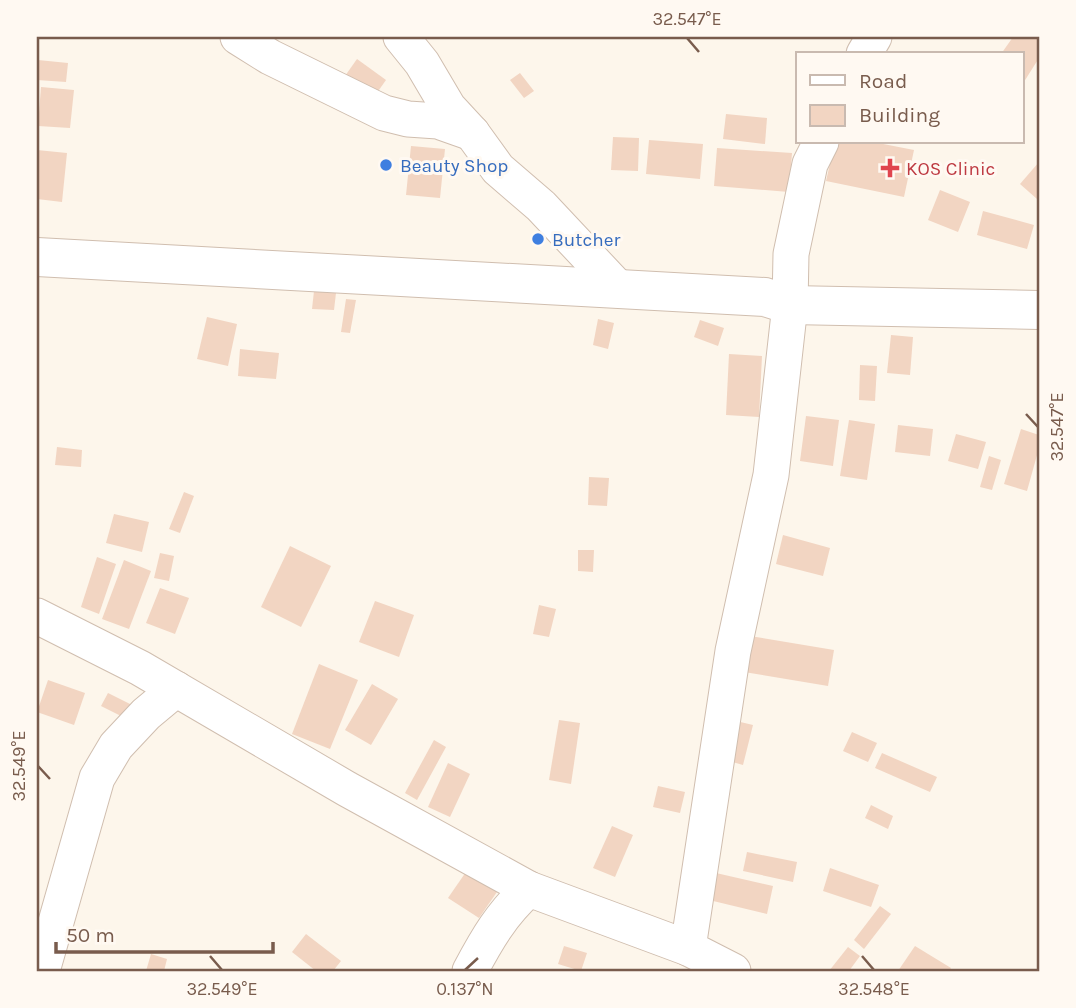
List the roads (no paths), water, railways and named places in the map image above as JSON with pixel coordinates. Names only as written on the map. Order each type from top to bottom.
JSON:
[{"type":"street","points":[[238,37],[270,57],[384,113],[408,119],[438,121],[472,133]]},
{"type":"street","points":[[401,37],[422,63],[447,107],[472,133],[498,169],[541,206],[619,289]]},
{"type":"street","points":[[688,948],[733,651],[771,475],[790,305],[791,254],[810,164],[820,144]]},
{"type":"street","points":[[37,257],[765,297],[790,305],[1039,310]]},
{"type":"street","points":[[37,616],[140,668],[347,789],[529,889],[688,948],[733,971]]},
{"type":"street","points":[[42,971],[97,778],[116,746],[146,714],[176,689]]},
{"type":"street","points":[[471,971],[484,943],[511,905],[529,889]]},
{"type":"place","name":"Beauty Shop","points":[[386,165]]},
{"type":"place","name":"KOS Clinic","points":[[890,168]]},
{"type":"place","name":"Butcher","points":[[538,239]]}]
